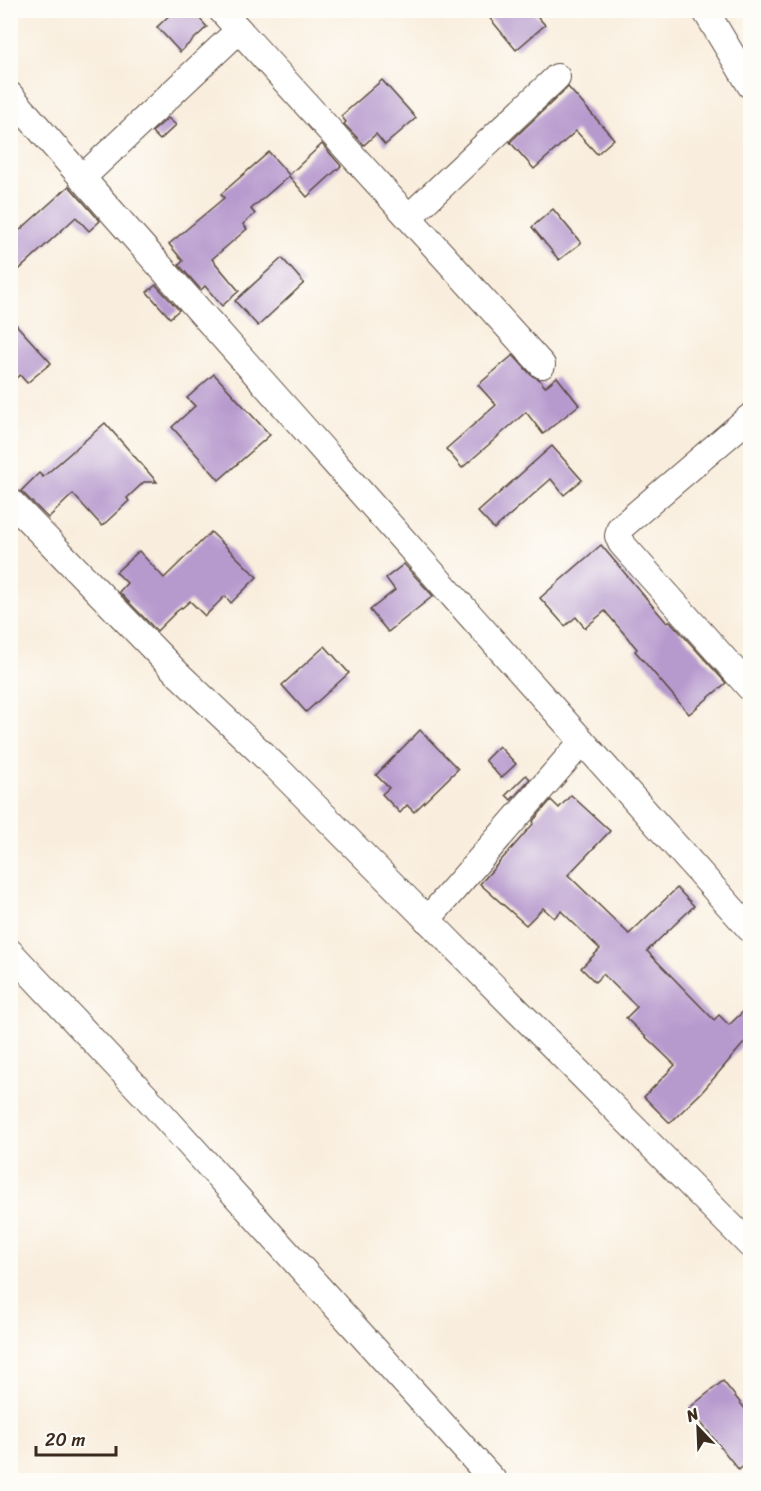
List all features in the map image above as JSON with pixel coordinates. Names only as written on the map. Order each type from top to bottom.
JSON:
[{"type":"street","points":[[221,10],[542,364]]},
{"type":"street","points":[[705,10],[750,85]]},
{"type":"street","points":[[82,178],[238,30]]},
{"type":"street","points":[[409,217],[557,77]]},
{"type":"street","points":[[10,95],[581,743],[750,929]]},
{"type":"street","points":[[750,417],[620,528],[618,536],[621,543],[750,688]]},
{"type":"street","points":[[10,501],[176,672],[277,768],[750,1245]]},
{"type":"street","points":[[428,920],[581,743]]},
{"type":"street","points":[[10,952],[158,1110],[493,1480]]},
{"type":"building","points":[[175,10],[192,10],[207,27],[180,52],[157,27]]},
{"type":"building","points":[[483,10],[532,10],[545,25],[516,50]]},
{"type":"building","points":[[382,80],[416,118],[385,145],[376,134],[364,145],[344,124],[346,122],[341,116]]},
{"type":"building","points":[[568,87],[614,139],[597,154],[576,131],[534,169],[510,142]]},
{"type":"building","points":[[168,118],[176,125],[160,140],[152,132]]},
{"type":"building","points":[[322,144],[341,166],[307,197],[289,176],[251,209],[255,214],[243,224],[247,229],[212,259],[239,291],[222,306],[205,286],[201,290],[179,265],[183,261],[169,244],[224,198],[221,194],[269,152],[289,175]]},
{"type":"building","points":[[69,186],[100,221],[89,231],[76,217],[10,278],[10,239]]},
{"type":"building","points":[[553,209],[581,243],[559,260],[532,227]]},
{"type":"building","points":[[282,258],[304,283],[258,326],[235,301]]},
{"type":"building","points":[[156,285],[179,310],[170,318],[147,292]]},
{"type":"building","points":[[10,318],[51,363],[27,383],[20,375],[10,383]]},
{"type":"building","points":[[513,355],[545,387],[557,377],[579,405],[543,434],[526,412],[462,468],[446,449],[496,405],[478,385]]},
{"type":"building","points":[[214,374],[270,435],[219,480],[172,427],[195,406],[187,398]]},
{"type":"building","points":[[105,423],[157,482],[144,482],[127,498],[129,501],[102,526],[73,494],[48,518],[21,491],[39,473],[43,477]]},
{"type":"building","points":[[552,446],[582,480],[564,495],[551,479],[494,529],[478,512]]},
{"type":"building","points":[[211,532],[257,577],[231,603],[225,596],[205,616],[190,601],[157,631],[119,592],[127,583],[116,572],[139,551],[164,578]]},
{"type":"building","points":[[601,545],[667,623],[670,621],[726,683],[689,714],[635,651],[637,649],[605,611],[585,628],[576,617],[565,626],[540,598]]},
{"type":"building","points":[[404,564],[433,596],[388,632],[370,610],[395,590],[386,578]]},
{"type":"building","points":[[325,646],[349,673],[306,712],[282,685]]},
{"type":"building","points":[[420,730],[458,769],[414,812],[407,805],[400,813],[382,794],[389,788],[376,775]]},
{"type":"building","points":[[499,746],[516,764],[501,778],[485,760]]},
{"type":"building","points":[[526,775],[530,779],[511,800],[506,795]]},
{"type":"building","points":[[571,795],[610,831],[568,875],[629,934],[677,888],[694,906],[647,951],[714,1020],[719,1015],[729,1025],[750,1005],[750,1036],[702,1092],[670,1123],[644,1097],[675,1065],[626,1018],[637,1007],[603,974],[595,982],[581,968],[600,949],[561,911],[554,918],[543,908],[526,925],[480,884],[534,823],[533,821],[551,800],[559,808]]},
{"type":"building","points":[[723,1381],[750,1415],[750,1460],[739,1470],[689,1408]]}]
